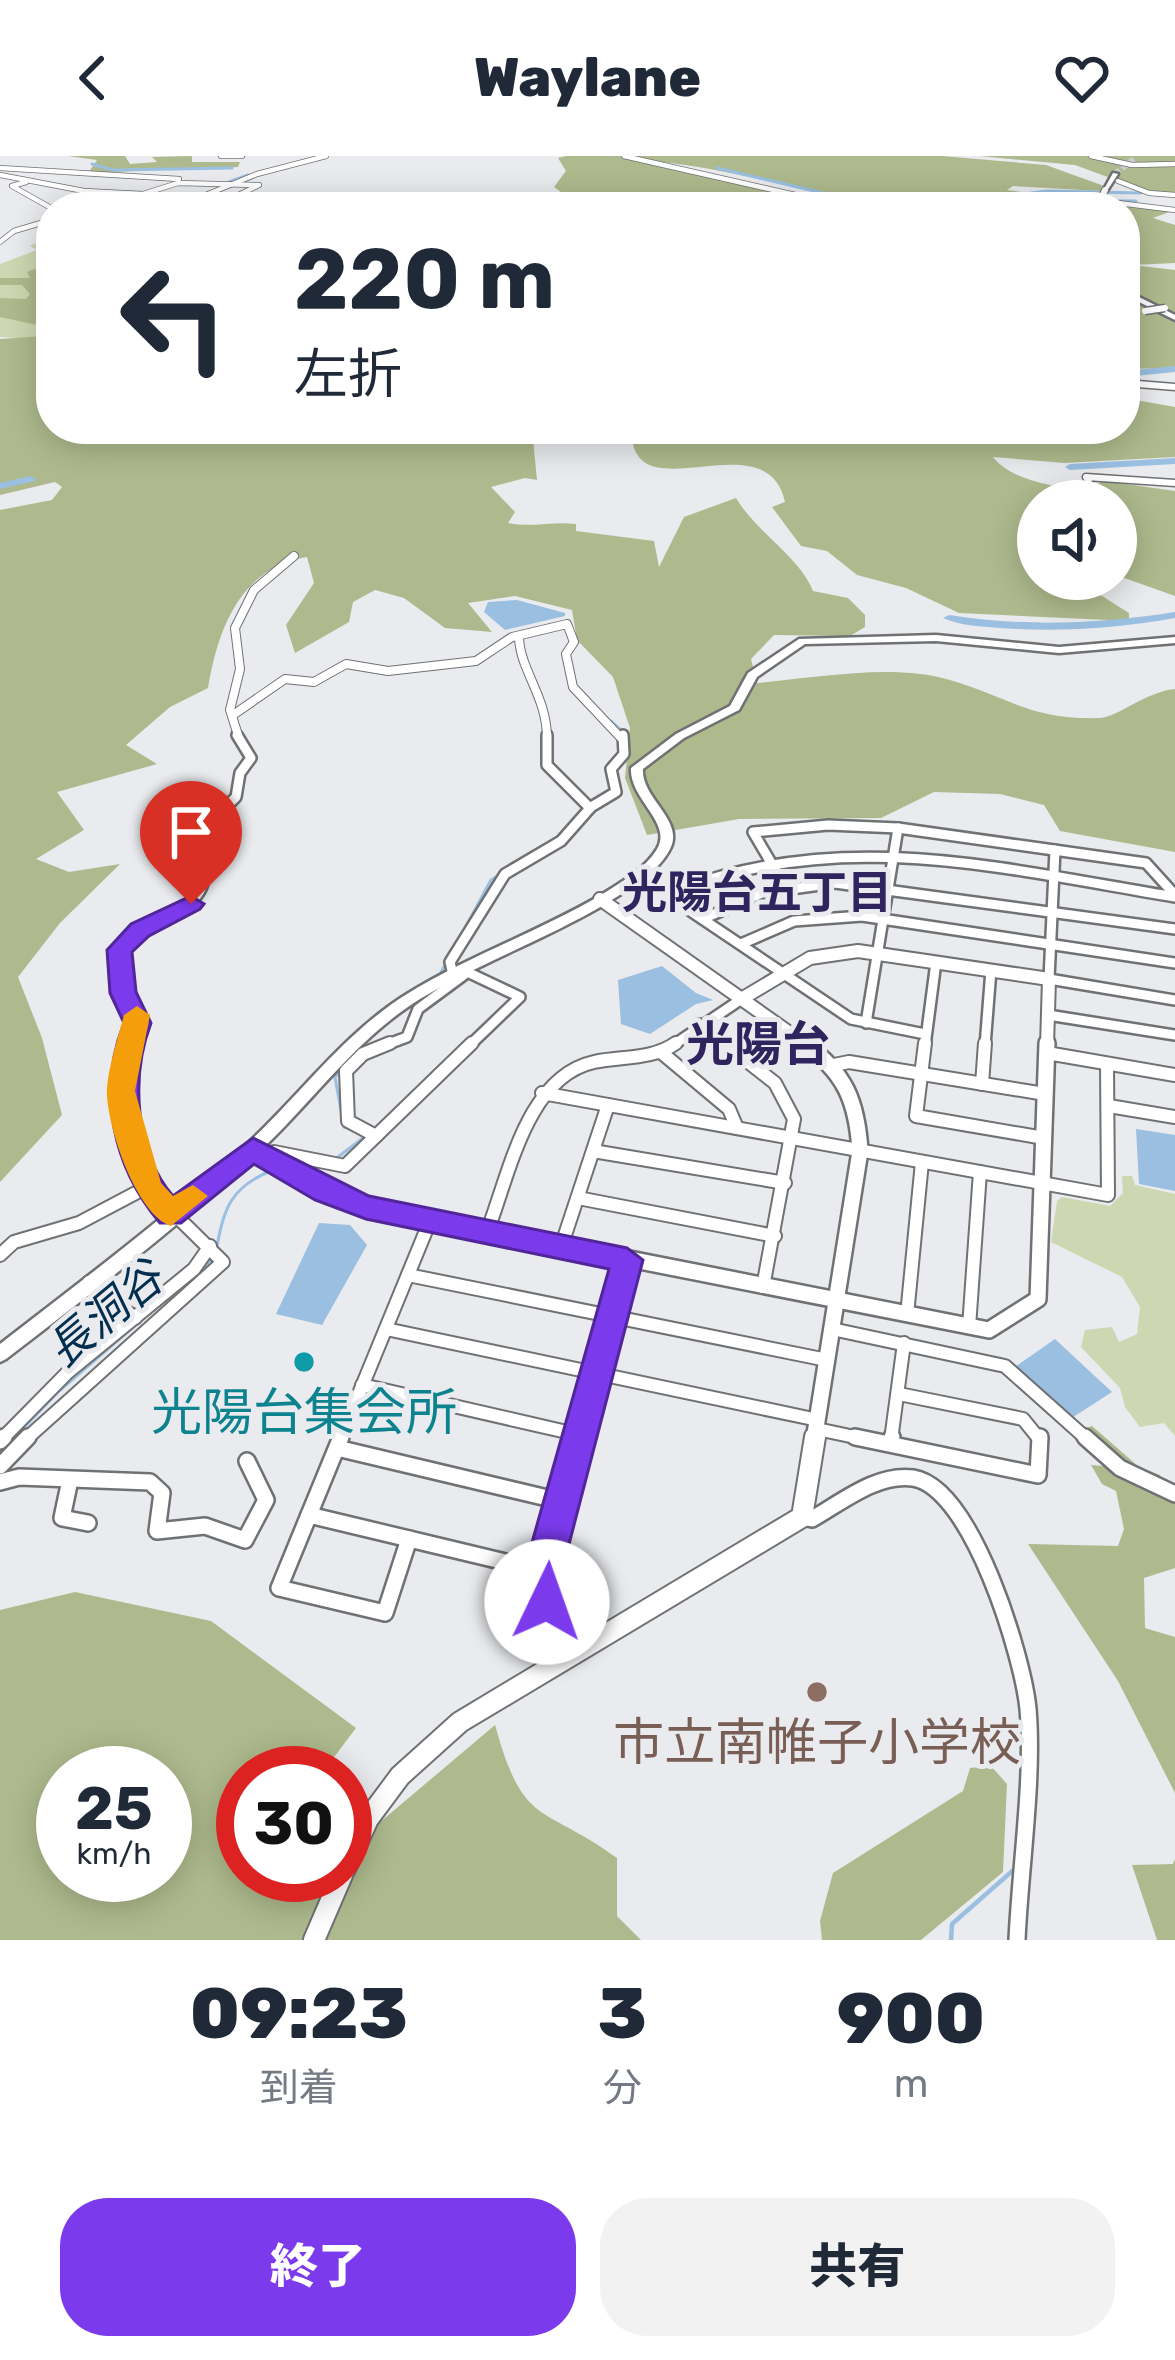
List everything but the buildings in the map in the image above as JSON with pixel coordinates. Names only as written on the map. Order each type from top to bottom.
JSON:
[{"type":"main road","points":[[1105,192],[1116,177]]},
{"type":"main road","points":[[1140,300],[1175,318]]},
{"type":"main road","points":[[0,1354],[171,1214],[266,1157],[367,1030],[452,976],[600,899],[655,862],[667,846],[659,816],[635,783],[637,768],[680,736],[737,706],[752,675],[806,640],[936,638],[1059,650],[1175,640]]},
{"type":"street","points":[[221,156],[242,156]]},
{"type":"street","points":[[212,192],[326,156]]},
{"type":"street","points":[[624,156],[782,192]]},
{"type":"street","points":[[1091,156],[1128,165],[1175,164]]},
{"type":"street","points":[[245,192],[296,162]]},
{"type":"street","points":[[0,172],[39,167],[105,178],[228,184]]},
{"type":"street","points":[[0,172],[30,181],[126,192]]},
{"type":"street","points":[[1116,177],[1146,193],[1175,195]]},
{"type":"street","points":[[30,181],[12,186],[36,200]]},
{"type":"street","points":[[149,192],[178,183],[259,185]]},
{"type":"street","points":[[1140,205],[1175,210]]},
{"type":"street","points":[[0,242],[14,231],[36,224]]},
{"type":"street","points":[[1141,312],[1165,308]]},
{"type":"street","points":[[1140,384],[1175,387]]},
{"type":"street","points":[[1088,480],[1130,480]]},
{"type":"street","points":[[1137,480],[1175,483]]},
{"type":"street","points":[[0,1466],[63,1401],[224,1262],[147,1187],[121,1091],[124,1058],[138,1023],[123,993],[119,950],[140,930],[181,912],[207,887],[212,868],[199,834],[236,797],[240,773],[251,758],[232,726],[232,689],[240,669],[235,628],[252,593],[294,556]]},
{"type":"street","points":[[233,716],[285,679],[314,682],[346,664],[388,671],[476,661],[519,636],[567,624],[574,642],[566,654],[573,687],[623,734],[624,756],[610,773],[616,792],[587,806],[567,836],[505,874],[450,962],[452,976]]},
{"type":"street","points":[[519,636],[519,655],[534,674],[548,723],[547,765],[587,806]]},
{"type":"street","points":[[786,888],[753,832],[828,825],[898,828],[1146,863],[1175,896]]},
{"type":"street","points":[[866,1023],[898,828]]},
{"type":"street","points":[[452,976],[520,997],[345,1166],[274,1152],[266,1157],[366,1207],[989,1330],[1038,1299],[1055,850]]},
{"type":"street","points":[[926,1034],[866,1023],[677,902],[678,890],[769,857],[831,852],[1175,896]]},
{"type":"street","points":[[703,919],[786,888],[835,883],[1175,929]]},
{"type":"street","points":[[600,899],[834,1065],[856,1105],[860,1150],[802,1517]]},
{"type":"street","points":[[741,944],[815,917],[884,918],[1175,963]]},
{"type":"street","points":[[488,1232],[542,1093],[588,1063],[662,1053],[699,1024],[782,973],[830,953],[878,952],[1175,1000]]},
{"type":"street","points":[[936,962],[916,1116],[1044,1138]]},
{"type":"street","points":[[982,1084],[991,970]]},
{"type":"street","points":[[376,1136],[348,1121],[346,1071],[363,1054],[407,1037],[418,1009],[452,976]]},
{"type":"street","points":[[1048,1015],[1175,1035]]},
{"type":"street","points":[[699,1024],[775,1083],[794,1119],[763,1287]]},
{"type":"street","points":[[662,1053],[729,1109],[737,1128]]},
{"type":"street","points":[[1047,1053],[1175,1075]]},
{"type":"street","points":[[834,1065],[849,1062],[1045,1094]]},
{"type":"street","points":[[542,1093],[1108,1195],[1107,1064]]},
{"type":"street","points":[[561,1246],[608,1105]]},
{"type":"street","points":[[1109,1106],[1175,1117]]},
{"type":"street","points":[[593,1151],[785,1183]]},
{"type":"street","points":[[907,1315],[922,1162]]},
{"type":"street","points":[[969,1327],[980,1172]]},
{"type":"street","points":[[0,1255],[14,1242],[79,1223],[147,1187]]},
{"type":"street","points":[[578,1198],[775,1236]]},
{"type":"street","points":[[409,1539],[385,1613],[279,1588],[430,1221]]},
{"type":"street","points":[[0,1441],[68,1372],[214,1249]]},
{"type":"street","points":[[574,1655],[547,1602],[543,1571],[627,1260]]},
{"type":"street","points":[[408,1275],[827,1360]]},
{"type":"street","points":[[88,1282],[135,1318]]},
{"type":"street","points":[[386,1328],[1038,1475],[1040,1436],[1024,1419],[898,1394]]},
{"type":"street","points":[[832,1329],[1005,1366],[1120,1468],[1175,1495]]},
{"type":"street","points":[[891,1443],[904,1343]]},
{"type":"street","points":[[362,1385],[580,1435]]},
{"type":"street","points":[[337,1448],[560,1501]]},
{"type":"street","points":[[0,1482],[19,1477],[157,1484],[162,1493],[154,1526],[158,1531],[205,1526],[244,1540],[266,1500],[247,1461]]},
{"type":"street","points":[[372,1814],[400,1776],[436,1741],[484,1706],[802,1517],[812,1519],[897,1477],[916,1478],[956,1504],[992,1572],[1028,1707],[1017,1940]]},
{"type":"street","points":[[70,1480],[62,1518],[82,1517],[88,1523]]},
{"type":"street","points":[[309,1515],[543,1571]]},
{"type":"street","points":[[314,1940],[331,1902]]},
{"type":"green space","points":[[68,156],[125,156],[130,164],[157,162],[152,157],[192,156],[192,162],[240,162],[238,167],[88,173],[97,160]]},
{"type":"green space","points":[[942,156],[1046,165],[1104,186],[1101,191],[1013,186],[1007,190],[1022,192],[823,192],[663,162],[653,164],[779,192],[561,192],[554,187],[566,171],[558,158]]},
{"type":"green space","points":[[979,156],[1175,156],[1175,194],[1148,192],[1075,165]]},
{"type":"green space","points":[[1140,207],[1175,210],[1153,218],[1175,225],[1175,263],[1140,265]]},
{"type":"green space","points":[[36,250],[36,339],[0,337],[0,264]]},
{"type":"green space","points":[[1140,266],[1175,270],[1175,368],[1140,369]]},
{"type":"green space","points":[[36,269],[36,325],[0,317],[0,298],[26,299],[30,294],[22,285],[0,285],[0,278],[30,278],[27,272]]},
{"type":"green space","points":[[36,337],[36,444],[533,444],[537,480],[525,478],[491,487],[515,512],[508,523],[576,524],[576,531],[654,541],[659,567],[684,517],[736,498],[798,567],[813,591],[848,598],[865,615],[865,627],[850,636],[774,635],[751,659],[757,683],[854,673],[928,675],[1038,712],[1076,718],[1107,717],[1175,689],[1175,852],[1060,831],[1044,805],[1000,794],[934,792],[881,818],[739,819],[647,835],[625,778],[630,728],[613,677],[577,640],[572,610],[515,596],[468,603],[492,632],[445,628],[404,598],[375,590],[353,602],[349,622],[295,653],[286,625],[314,583],[307,557],[284,563],[265,573],[236,604],[218,644],[208,688],[170,707],[126,745],[157,764],[57,792],[84,830],[36,859],[69,872],[120,864],[60,923],[18,977],[42,1038],[62,1115],[0,1182],[0,510],[52,500],[62,487],[55,482],[0,495],[0,339]]},
{"type":"green space","points":[[1140,401],[1175,407],[1175,457],[1065,463],[993,457],[1031,480],[1017,480],[1017,600],[1108,600],[1129,613],[1129,621],[959,613],[906,588],[857,575],[827,551],[801,546],[772,507],[785,502],[774,479],[755,468],[657,467],[640,459],[634,444],[1140,444]]},
{"type":"green space","points":[[1137,486],[1175,491],[1175,596],[1137,582]]},
{"type":"green space","points":[[1122,1176],[1132,1176],[1135,1185],[1175,1194],[1175,1436],[1164,1423],[1140,1427],[1125,1407],[1120,1388],[1081,1347],[1085,1330],[1112,1327],[1119,1342],[1137,1334],[1140,1307],[1122,1277],[1051,1242],[1057,1201],[1062,1197],[1110,1206],[1123,1193]]},
{"type":"green space","points":[[1092,1426],[1139,1467],[1160,1475],[1156,1484],[1128,1471],[1122,1478],[1175,1503],[1175,1568],[1144,1578],[1145,1628],[1175,1637],[1175,1793],[1118,1681],[1028,1544],[1118,1546],[1124,1529],[1116,1491],[1102,1484],[1091,1465],[1104,1466],[1113,1459],[1084,1429]]},
{"type":"green space","points":[[75,1592],[211,1621],[356,1728],[342,1746],[216,1746],[216,1902],[372,1902],[372,1829],[495,1725],[505,1758],[526,1798],[617,1858],[617,1916],[641,1940],[0,1940],[0,1610]]},
{"type":"green space","points":[[991,1766],[1007,1784],[1003,1872],[921,1940],[822,1940],[820,1921],[833,1873],[963,1791],[970,1768]]},
{"type":"green space","points":[[1175,1859],[1175,1940],[1157,1940],[1132,1865],[1173,1864]]},
{"type":"water","points":[[517,600],[565,616],[505,630],[484,612],[488,602]]},
{"type":"water","points":[[662,966],[696,993],[713,1000],[696,1004],[650,1034],[621,1024],[618,980]]},
{"type":"water","points":[[1136,1129],[1175,1135],[1175,1191],[1139,1184]]},
{"type":"water","points":[[319,1223],[350,1225],[367,1245],[322,1325],[276,1314]]},
{"type":"water","points":[[1055,1339],[1112,1392],[1067,1421],[1015,1367]]},
{"type":"waterway","points":[[92,164],[113,170],[232,168]]},
{"type":"waterway","points":[[717,168],[819,192]]},
{"type":"waterway","points":[[229,182],[248,175]]},
{"type":"waterway","points":[[1039,192],[1094,192]]},
{"type":"waterway","points":[[1140,372],[1175,369]]},
{"type":"waterway","points":[[1070,467],[1175,461]]},
{"type":"waterway","points":[[0,486],[31,479]]},
{"type":"waterway","points":[[949,618],[1062,627],[1175,615]]},
{"type":"waterway","name":"長洞谷","points":[[578,688],[603,715]]},
{"type":"waterway","name":"長洞谷","points":[[611,721],[621,730]]},
{"type":"waterway","name":"長洞谷","points":[[609,765],[611,790]]},
{"type":"waterway","name":"長洞谷","points":[[439,976],[491,880],[546,845]]},
{"type":"waterway","name":"長洞谷","points":[[340,1071],[335,1077],[344,1127],[353,1130]]},
{"type":"waterway","name":"長洞谷","points":[[338,1157],[363,1138]]},
{"type":"waterway","name":"長洞谷","points":[[300,1168],[326,1167]]},
{"type":"waterway","name":"長洞谷","points":[[216,1251],[231,1201],[247,1184],[273,1170]]},
{"type":"waterway","name":"長洞谷","points":[[12,1440],[59,1391],[211,1260]]},
{"type":"waterway","name":"長洞谷","points":[[12,1440],[15,1437]]},
{"type":"waterway","name":"長洞谷","points":[[0,1452],[12,1440]]},
{"type":"waterway","points":[[951,1940],[952,1924],[1017,1867]]},
{"type":"tunnel","points":[[1115,174],[1135,158]]},
{"type":"slow traffic","points":[[137,1015],[136,1032],[124,1058],[121,1091],[147,1187],[171,1214],[193,1196]]},
{"type":"place","name":"光陽台集会所","points":[[304,1362]]},
{"type":"place","name":"市立南帷子小学校","points":[[817,1692]]},
{"type":"district","name":"光陽台五丁目","points":[[757,892]]},
{"type":"district","name":"光陽台","points":[[758,1044]]},
{"type":"route","points":[[191,904],[140,930],[119,950],[123,993],[138,1023],[124,1058],[121,1091],[147,1187],[171,1214],[253,1149],[326,1192],[366,1207],[627,1260],[543,1571],[547,1602]]}]
